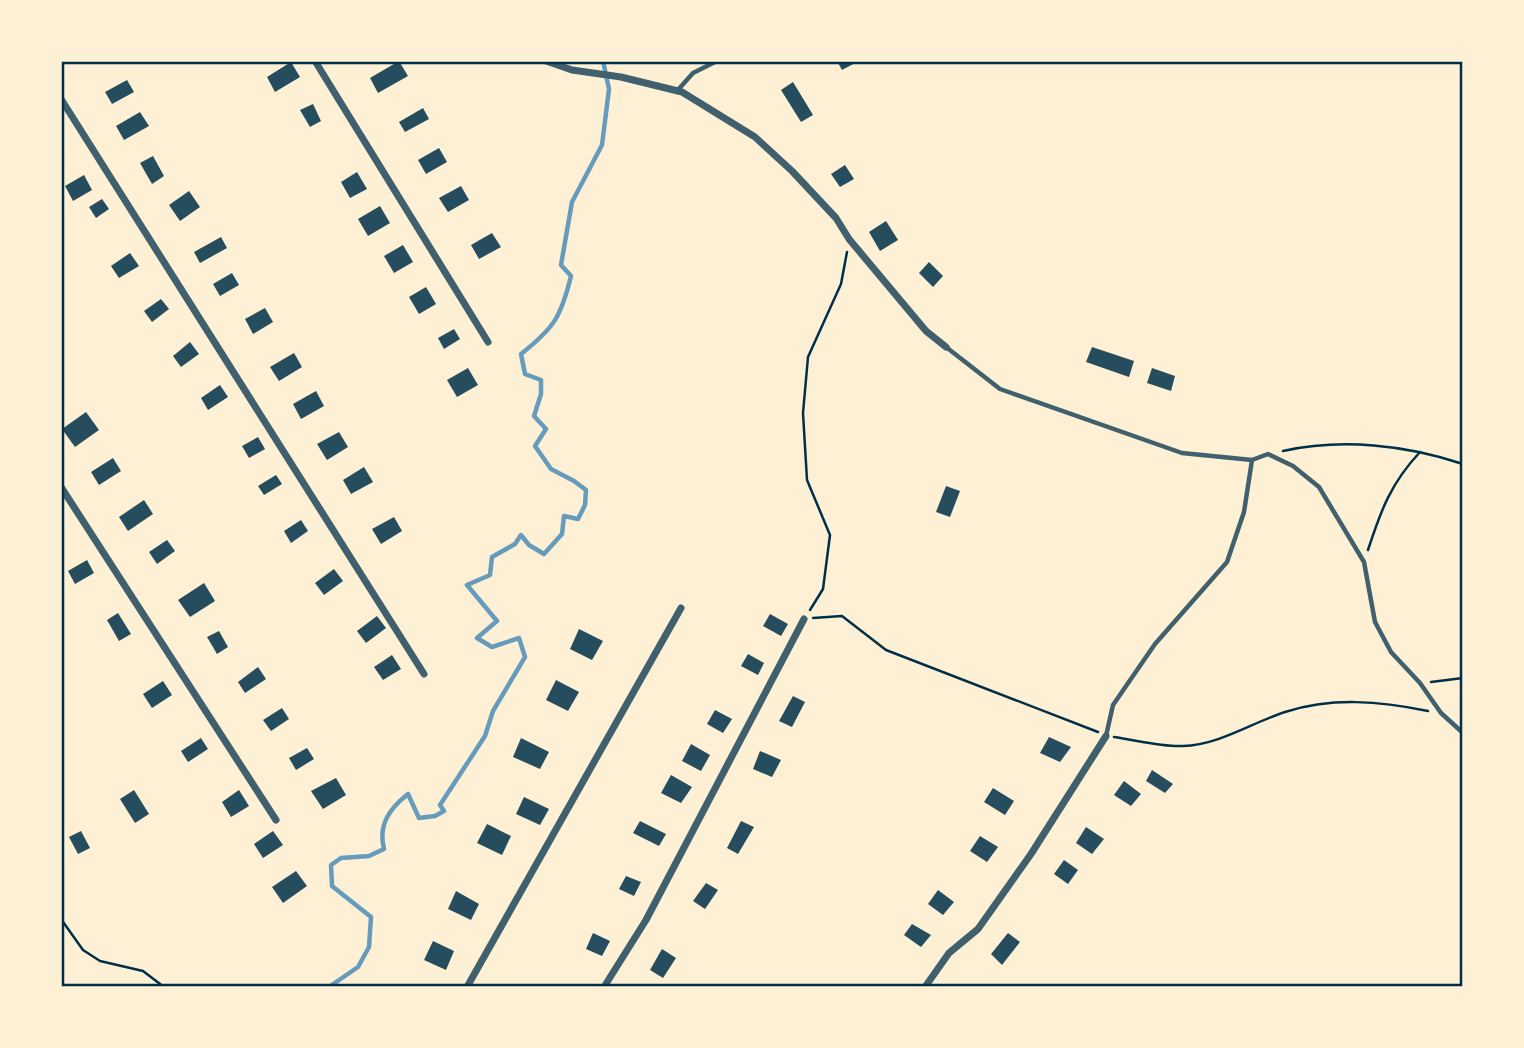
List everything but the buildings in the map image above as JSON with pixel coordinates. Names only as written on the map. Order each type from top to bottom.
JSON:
[{"type":"street","points":[[314,61],[488,342]]},
{"type":"street","points":[[545,61],[572,70],[621,77],[677,91],[755,137],[792,171],[836,218],[849,239],[926,331],[946,347]]},
{"type":"street","points":[[61,99],[424,674]]},
{"type":"street","points":[[61,486],[276,820]]},
{"type":"street","points":[[467,987],[681,608]]},
{"type":"street","points":[[604,987],[652,908],[804,619]]},
{"type":"street","points":[[925,987],[949,953],[978,929],[1031,854],[1106,736]]},
{"type":"lane","points":[[677,91],[693,74],[717,61]]},
{"type":"lane","points":[[946,347],[1000,389],[1182,453],[1252,460],[1268,454],[1293,466],[1320,487],[1364,562],[1375,622],[1391,652],[1420,683],[1441,713],[1463,733]]},
{"type":"lane","points":[[1106,736],[1113,705],[1155,644],[1227,562],[1244,512],[1252,460]]},
{"type":"path","points":[[804,619],[823,589],[830,535],[807,480],[803,413],[808,357],[841,284],[849,239]]},
{"type":"path","points":[[1268,454],[1311,445],[1355,444],[1420,452],[1463,464]]},
{"type":"path","points":[[1364,562],[1381,512],[1401,472],[1420,452]]},
{"type":"path","points":[[1420,683],[1463,678]]},
{"type":"path","points":[[61,919],[83,950],[100,961],[143,971],[164,987]]},
{"type":"waterway","points":[[329,987],[358,967],[369,947],[371,917],[332,886],[331,865],[341,858],[369,856],[384,849],[383,832],[387,818],[408,794],[419,818],[435,816],[444,811],[440,805],[485,736],[493,711],[525,657],[519,638],[492,647],[477,638],[497,621],[467,585],[490,575],[492,557],[515,544],[521,535],[529,545],[544,554],[562,534],[564,516],[578,519],[585,505],[586,490],[551,469],[535,446],[546,429],[534,416],[541,394],[541,380],[525,374],[521,354],[555,321],[571,276],[561,265],[572,202],[602,145],[609,89],[603,61]]}]
